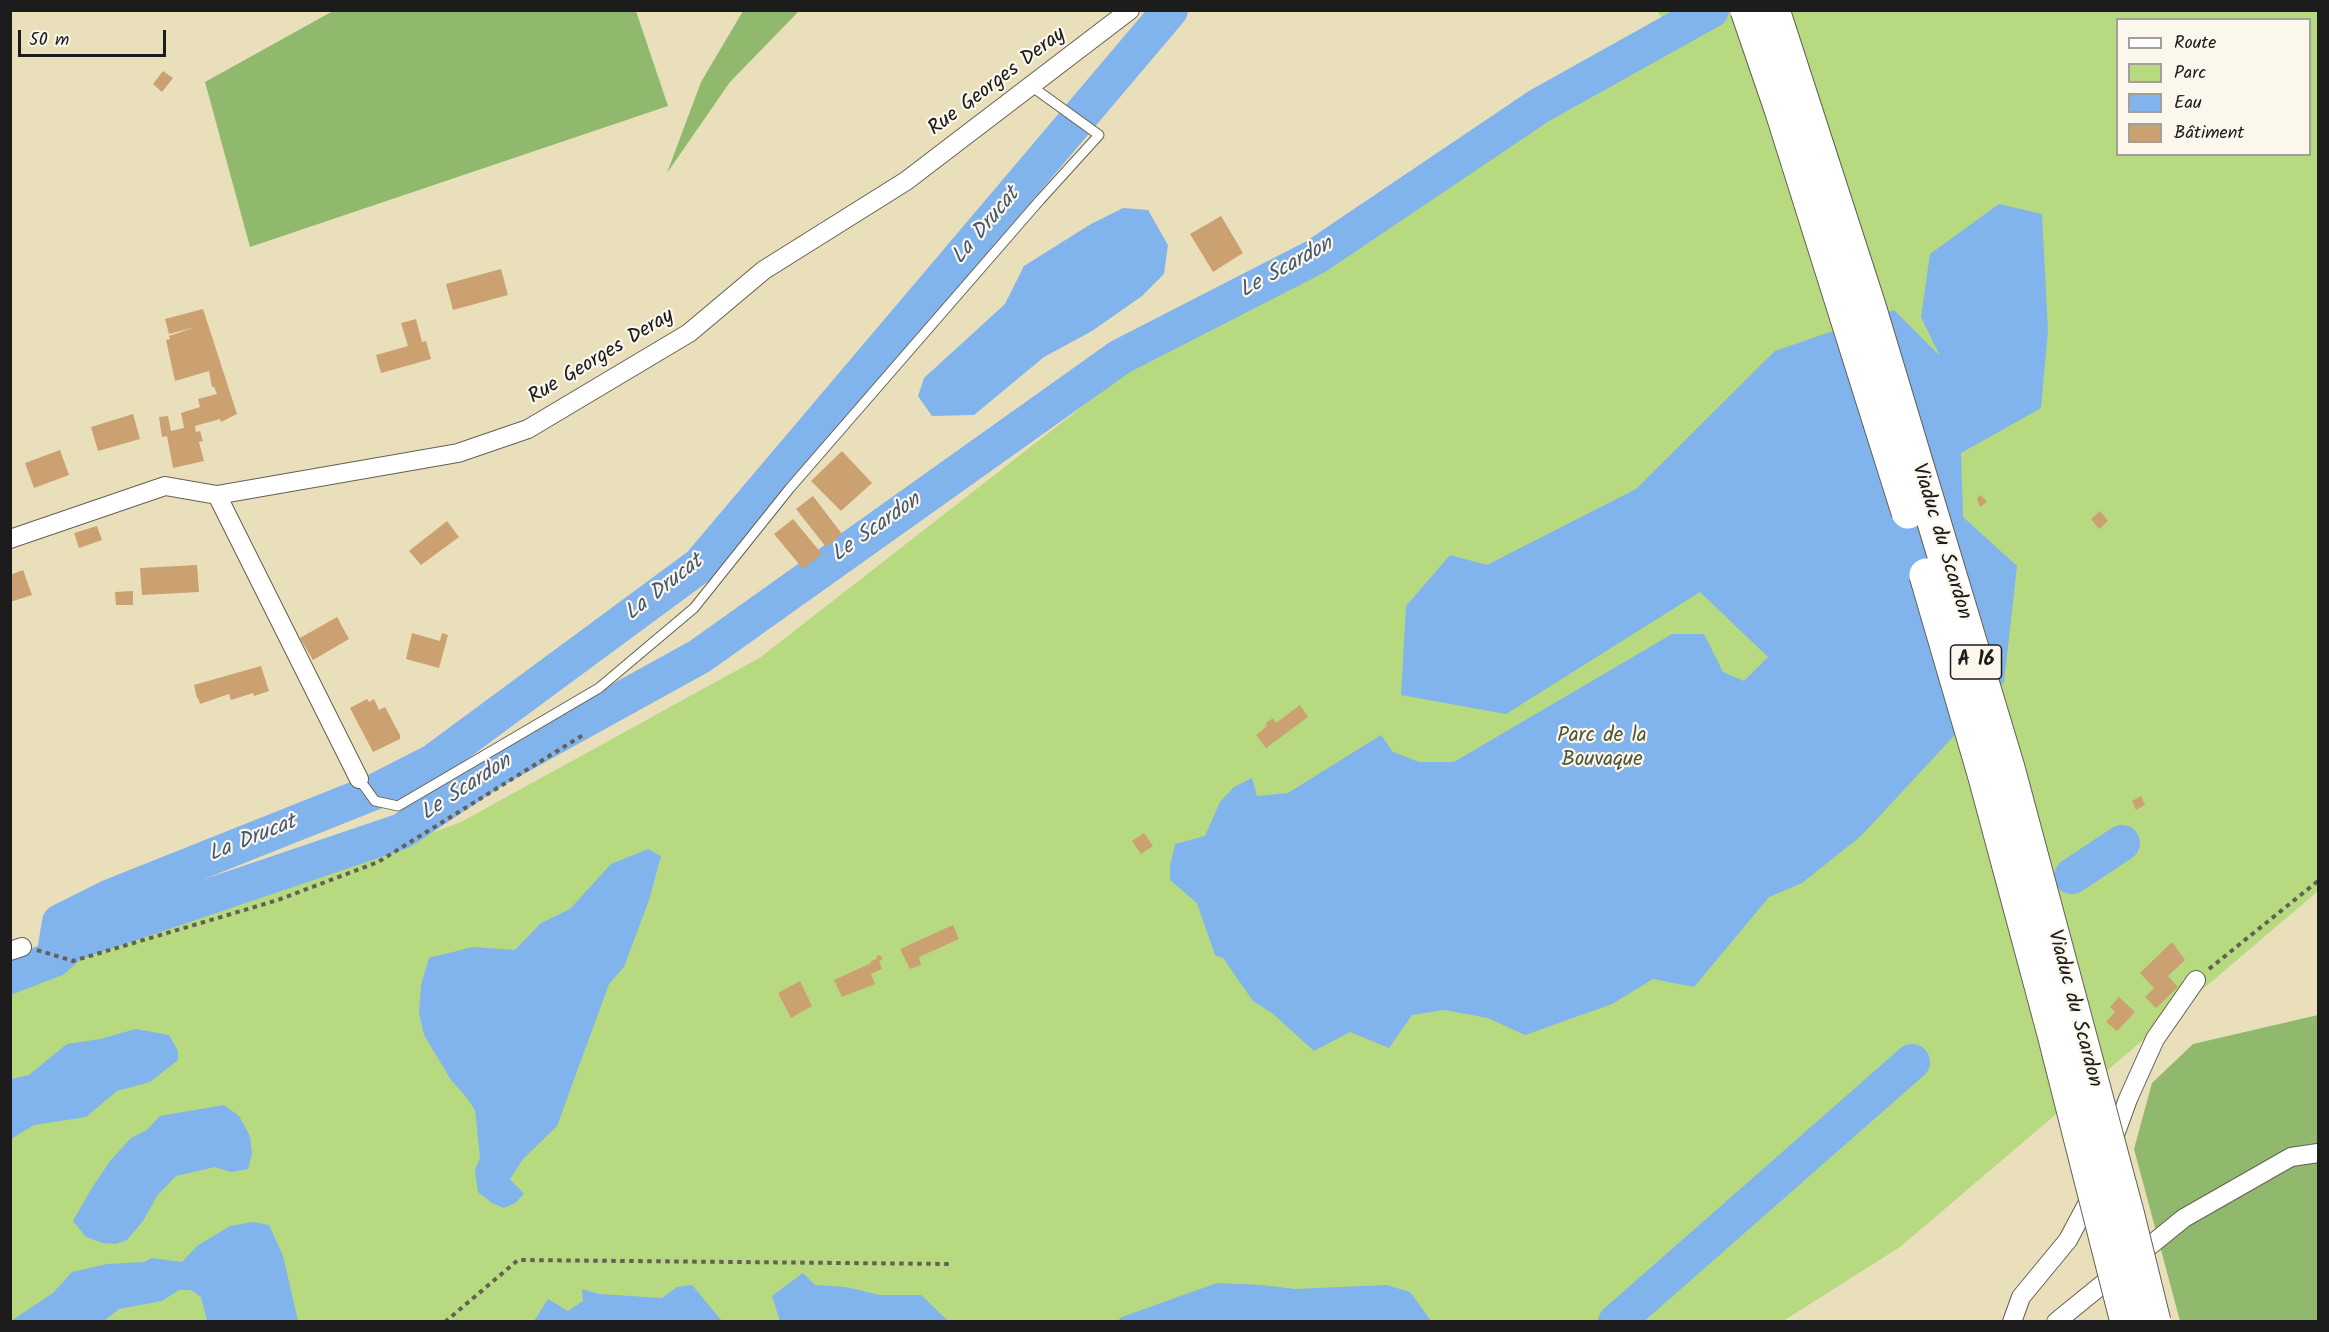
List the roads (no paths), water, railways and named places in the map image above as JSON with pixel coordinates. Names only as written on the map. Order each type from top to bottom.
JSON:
[{"type":"highway","name":"Viaduc du Scardon","points":[[1747,10],[1782,112],[1911,521],[1985,777],[2054,1034],[2127,1322]]},
{"type":"highway","name":"Viaduc du Scardon","points":[[1773,10],[1869,306],[2008,768],[2154,1322]]},
{"type":"street","name":"Rue Georges Deray","points":[[10,539],[165,486],[216,495],[458,453],[528,429],[689,333],[764,270],[906,181],[1130,10]]},
{"type":"street","points":[[216,495],[359,779]]},
{"type":"street","points":[[2012,1322],[2022,1297],[2073,1230],[2098,1182],[2128,1099],[2155,1039],[2196,980]]},
{"type":"street","points":[[2056,1322],[2184,1218],[2291,1157],[2319,1153]]},
{"type":"lane","points":[[359,779],[375,801],[398,806],[599,688],[694,608],[790,488],[1099,135],[1031,86]]},
{"type":"water","points":[[1999,204],[2042,214],[2048,331],[2041,408],[1961,453],[1963,517],[2017,566],[2004,682],[1861,836],[1802,883],[1769,897],[1694,987],[1653,979],[1612,1004],[1525,1035],[1488,1018],[1444,1010],[1412,1015],[1389,1048],[1350,1032],[1314,1051],[1272,1013],[1253,1001],[1223,958],[1215,955],[1197,903],[1170,880],[1170,866],[1175,844],[1205,836],[1220,802],[1234,787],[1252,778],[1257,796],[1288,793],[1381,735],[1393,752],[1419,762],[1454,762],[1672,634],[1704,634],[1723,672],[1744,681],[1768,657],[1700,592],[1506,714],[1401,695],[1406,606],[1450,555],[1487,565],[1636,489],[1775,351],[1894,310],[1940,356],[1921,317],[1930,254]]},
{"type":"water","points":[[1123,208],[1148,210],[1168,245],[1164,274],[1142,296],[1092,331],[1044,357],[974,415],[932,416],[918,396],[924,378],[1005,304],[1024,266],[1091,224]]},
{"type":"water","points":[[648,849],[661,856],[649,900],[624,967],[609,984],[557,1126],[523,1159],[510,1179],[524,1194],[515,1203],[504,1208],[492,1203],[478,1192],[475,1170],[480,1158],[475,1110],[451,1080],[424,1035],[419,1013],[421,985],[429,958],[473,947],[515,950],[541,923],[570,909],[611,864]]},
{"type":"water","points":[[136,1029],[169,1035],[178,1051],[178,1060],[150,1082],[117,1091],[86,1117],[34,1125],[11,1139],[11,1079],[29,1075],[67,1044],[100,1039]]},
{"type":"water","points":[[224,1105],[239,1116],[250,1136],[252,1154],[248,1169],[231,1172],[215,1167],[176,1176],[157,1196],[143,1221],[127,1240],[115,1244],[103,1243],[86,1237],[73,1221],[111,1160],[131,1138],[147,1130],[160,1116]]},
{"type":"water","points":[[253,1222],[269,1225],[283,1256],[298,1321],[207,1321],[201,1297],[191,1290],[179,1290],[162,1301],[119,1309],[104,1321],[11,1321],[53,1293],[72,1272],[107,1264],[144,1262],[152,1258],[182,1262],[197,1246],[230,1226]]},
{"type":"water","points":[[803,1273],[815,1285],[846,1287],[879,1295],[921,1295],[948,1321],[780,1321],[772,1296]]},
{"type":"water","points":[[1217,1283],[1295,1289],[1387,1285],[1410,1292],[1431,1321],[1117,1321],[1122,1317]]},
{"type":"water","points":[[692,1285],[722,1321],[534,1321],[548,1299],[568,1311],[583,1301],[582,1289],[599,1294],[662,1298],[677,1287]]},
{"type":"waterway","name":"La Drucat","points":[[54,959],[60,922],[108,898],[374,792],[433,762],[700,565],[1170,10]]},
{"type":"waterway","name":"Le Scardon","points":[[10,976],[54,959],[72,943],[402,831],[492,771],[700,656],[1120,357],[1315,257],[1539,106],[1711,10]]},
{"type":"waterway","points":[[2072,876],[2122,843]]},
{"type":"waterway","points":[[1616,1322],[1912,1062]]},
{"type":"park label","name":"Parc de la Bouvaque","points":[[1602,749]]}]
